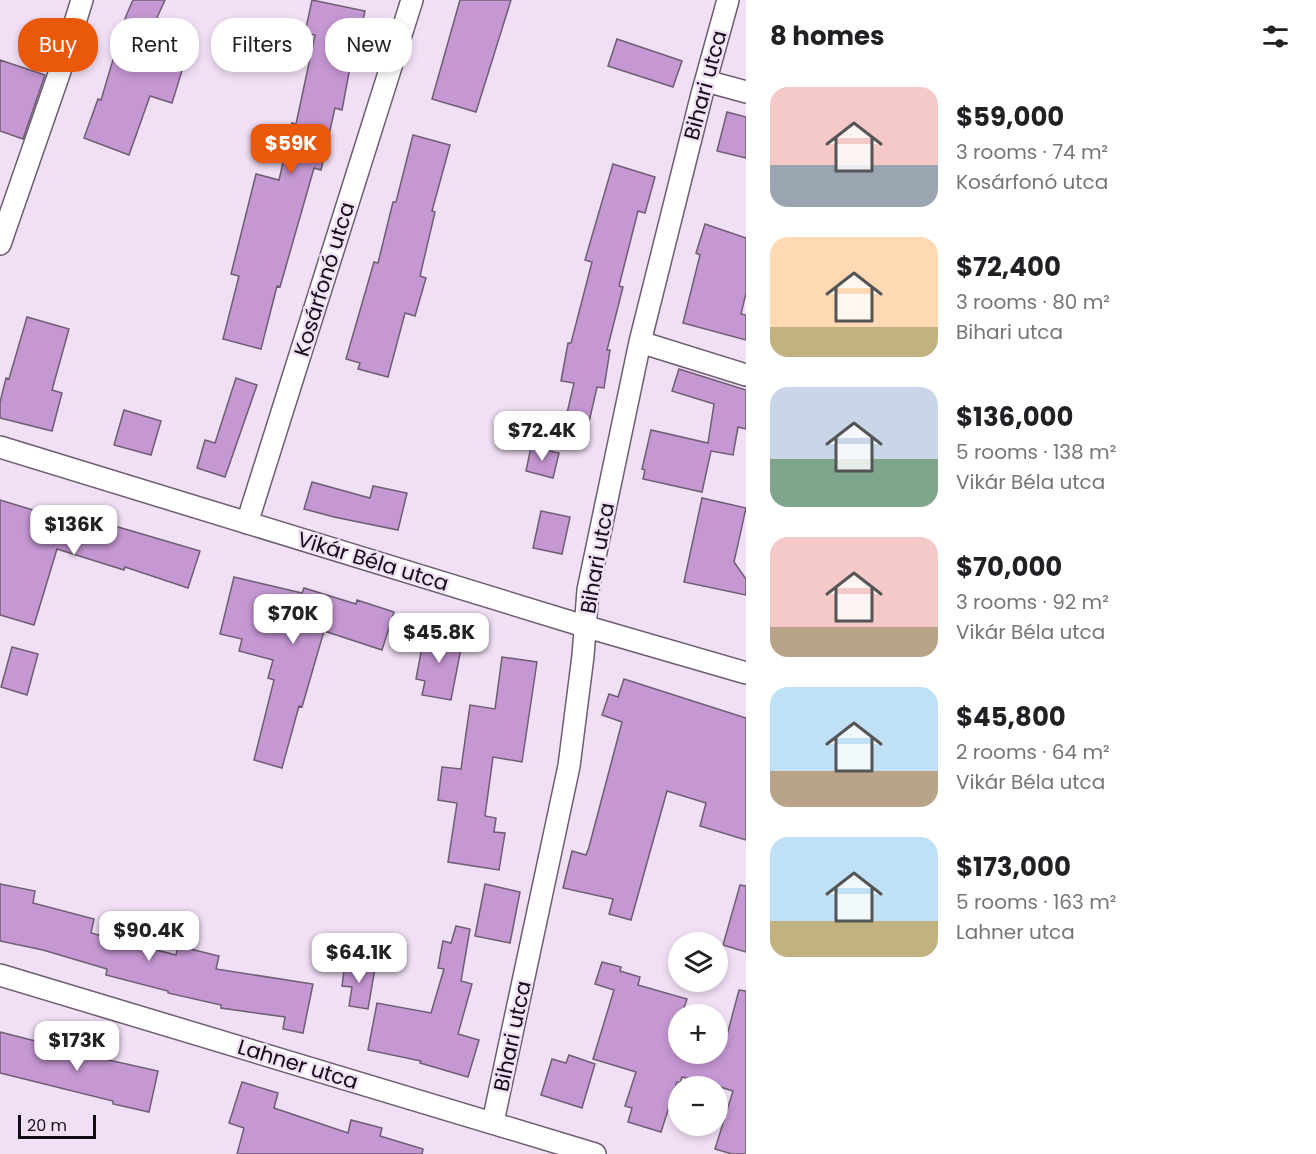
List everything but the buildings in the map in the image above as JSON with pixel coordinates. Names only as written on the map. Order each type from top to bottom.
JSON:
[{"type":"street","points":[[0,244],[82,0]]},
{"type":"street","name":"Kosárfonó utca","points":[[248,523],[412,0]]},
{"type":"street","name":"Bihari utca","points":[[494,1122],[569,766],[583,656],[588,590],[640,342],[728,0]]},
{"type":"street","points":[[706,81],[746,92]]},
{"type":"street","points":[[640,342],[746,375]]},
{"type":"street","name":"Vikár Béla utca","points":[[0,447],[584,626],[746,673]]},
{"type":"street","name":"Lahner utca","points":[[0,975],[595,1154]]}]
